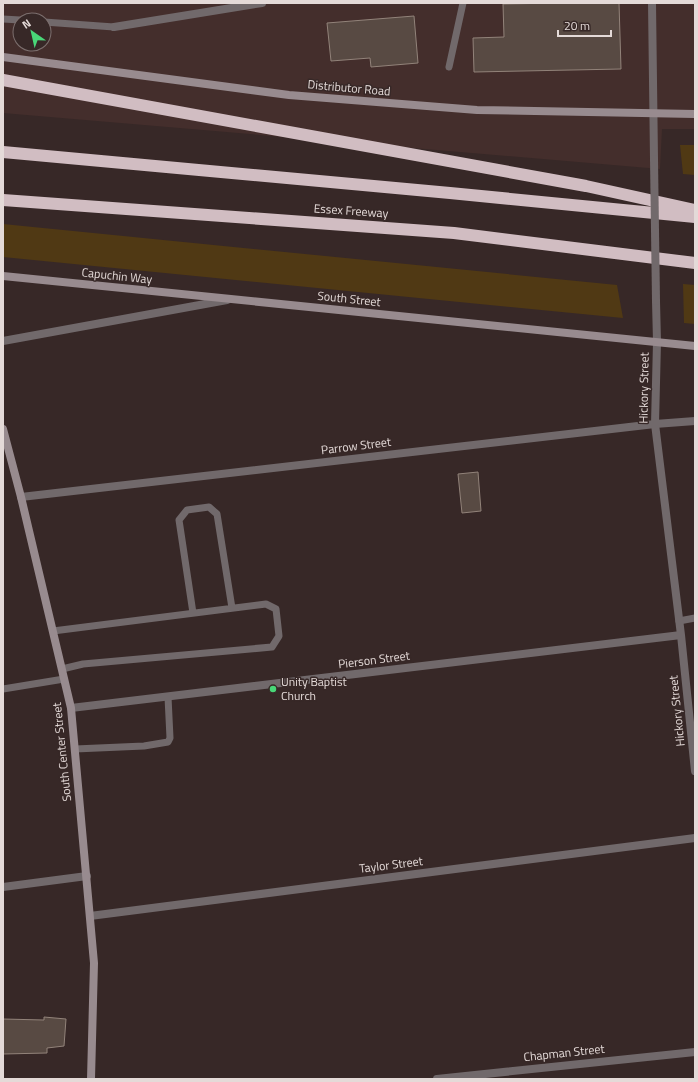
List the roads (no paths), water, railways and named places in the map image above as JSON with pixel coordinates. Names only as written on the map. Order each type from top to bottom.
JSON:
[{"type":"highway","points":[[3,80],[586,186],[695,210]]},
{"type":"highway","points":[[3,152],[695,217]]},
{"type":"highway","name":"Essex Freeway","points":[[3,200],[454,233],[695,263]]},
{"type":"main road","name":"Distributor Road","points":[[3,57],[297,96],[477,110],[695,114]]},
{"type":"main road","name":"Capuchin Way","points":[[3,276],[229,299]]},
{"type":"main road","name":"South Street","points":[[229,299],[695,346]]},
{"type":"main road","name":"South Center Street","points":[[3,429],[21,496],[71,708],[94,964],[91,1079]]},
{"type":"street","points":[[114,27],[247,4],[262,3]]},
{"type":"street","name":"Hickory Street","points":[[652,3],[657,342],[655,424],[681,635],[695,771]]},
{"type":"street","name":"South Street","points":[[3,341],[229,299]]},
{"type":"street","name":"Parrow Street","points":[[21,496],[655,424],[695,421]]},
{"type":"street","name":"Pierson Street","points":[[71,708],[681,635]]},
{"type":"street","name":"Taylor Street","points":[[90,916],[695,838]]},
{"type":"street","points":[[3,887],[87,876]]},
{"type":"street","name":"Chapman Street","points":[[436,1079],[473,1077],[695,1052]]},
{"type":"lane","points":[[449,67],[463,3]]},
{"type":"lane","points":[[52,23],[114,27]]},
{"type":"lane","points":[[193,613],[179,520],[187,510],[209,507],[217,514],[232,608]]},
{"type":"lane","points":[[53,631],[266,604],[276,609],[278,636],[272,647],[83,664],[62,669]]},
{"type":"lane","points":[[679,621],[695,618]]},
{"type":"lane","points":[[3,689],[64,679]]},
{"type":"lane","points":[[75,749],[144,746],[168,742],[170,738],[168,696]]},
{"type":"place","name":"Unity Baptist Church","points":[[273,689]]}]
